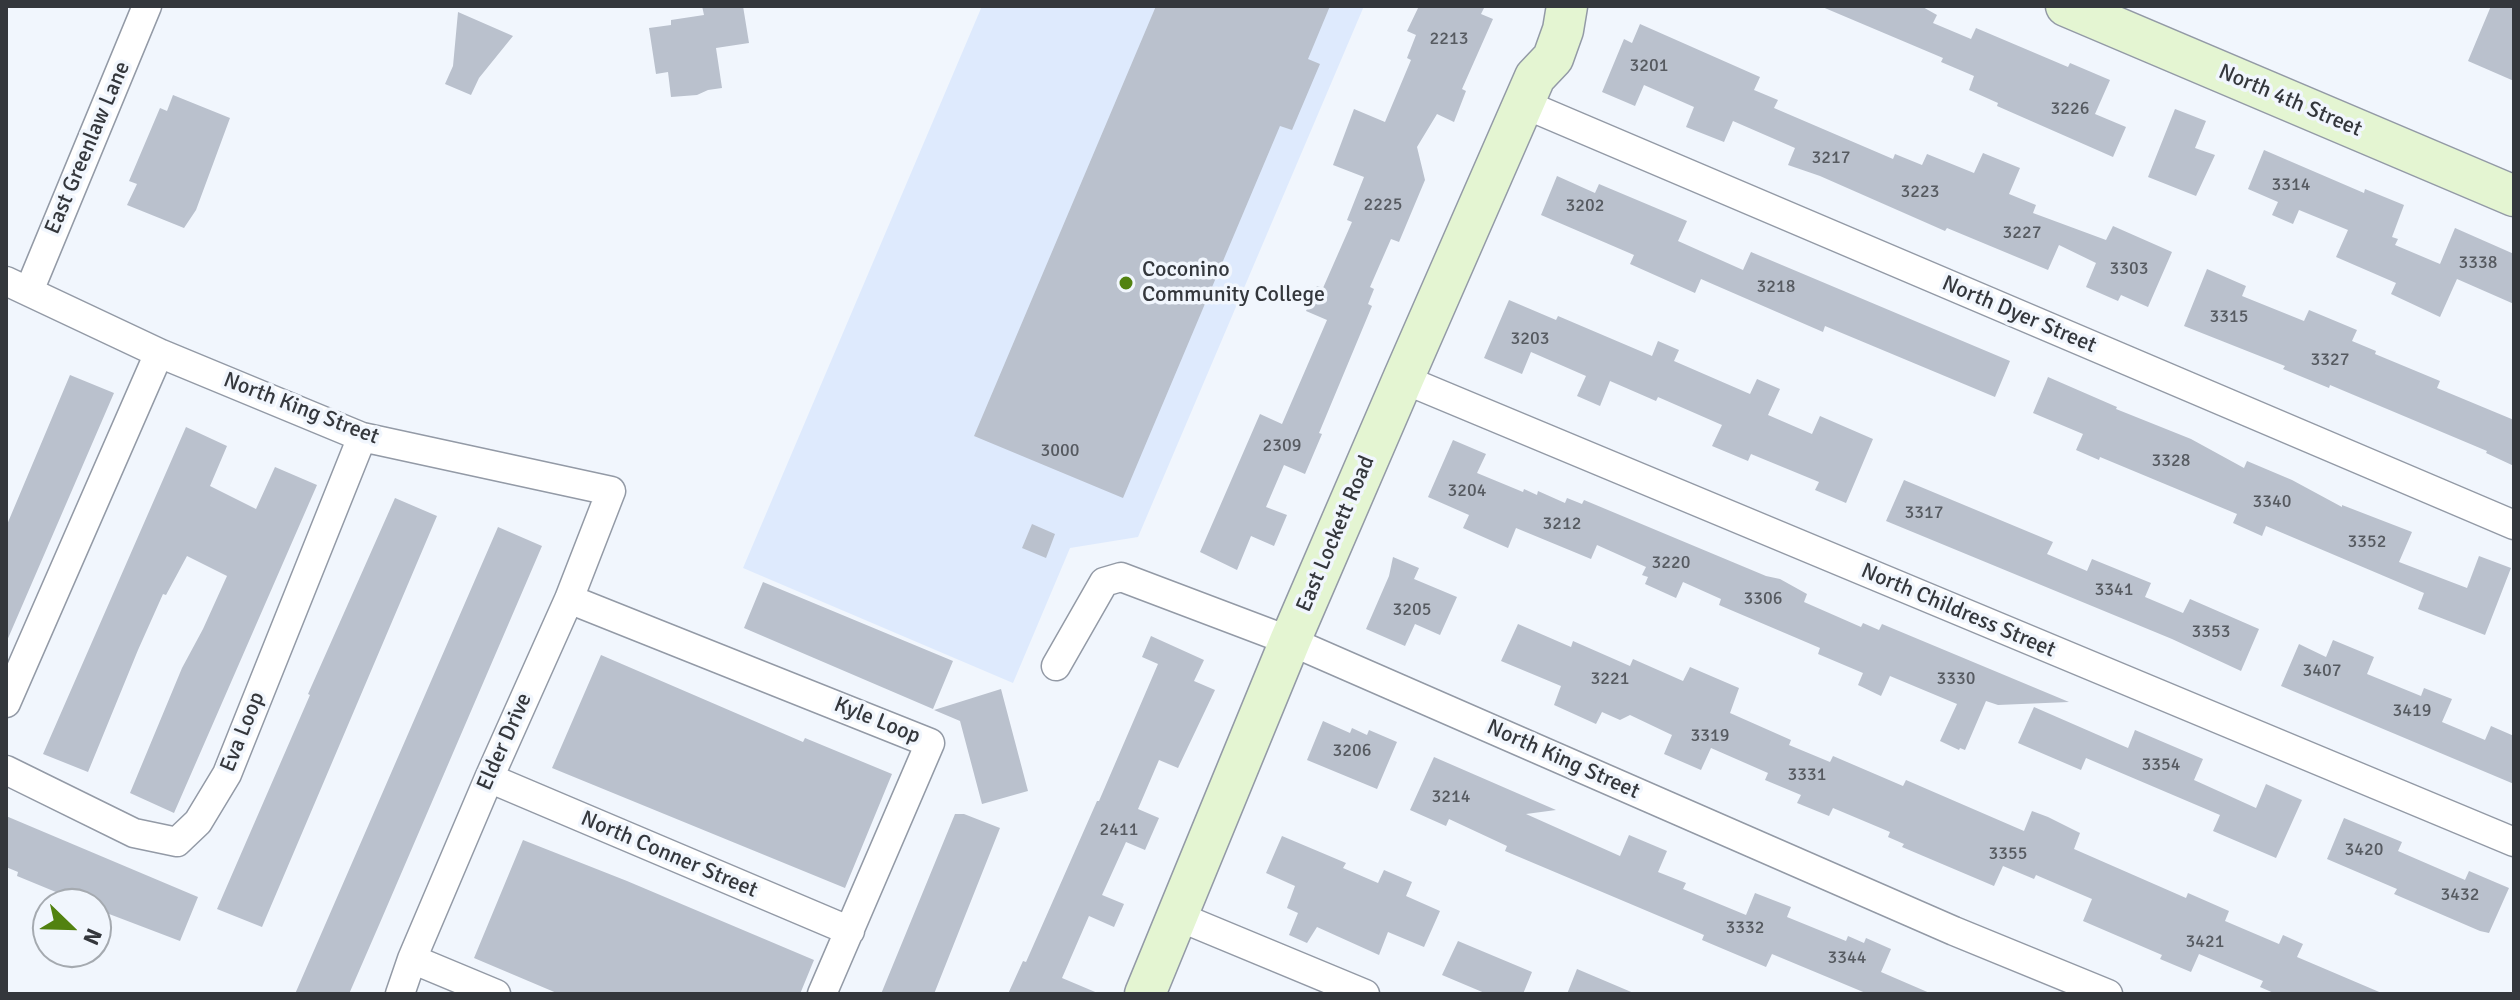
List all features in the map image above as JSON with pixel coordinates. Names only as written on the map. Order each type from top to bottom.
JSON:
[{"type":"street","name":"East Greenlaw Lane","points":[[17,286],[147,6]]},
{"type":"street","name":"East Lockett Road","points":[[1529,91],[1528,53],[1540,6]]},
{"type":"street","name":"East Lockett Road","points":[[1145,994],[1290,641],[1403,379],[1529,91],[1553,58],[1567,6]]},
{"type":"street","name":"North 4th Street","points":[[2066,6],[2514,196]]},
{"type":"street","name":"North Dyer Street","points":[[1529,91],[2514,525]]},
{"type":"street","name":"North King Street","points":[[17,286],[159,353],[362,437],[611,491]]},
{"type":"street","points":[[6,703],[159,353]]},
{"type":"street","name":"North Childress Street","points":[[1403,379],[2514,842]]},
{"type":"street","name":"Eva Loop","points":[[6,770],[134,833],[177,842],[198,822],[227,774],[362,437]]},
{"type":"street","name":"Elder Drive","points":[[400,994],[489,778],[569,599],[611,491]]},
{"type":"street","name":"North King Street","points":[[1056,666],[1104,582],[1121,577],[1290,641],[1939,925],[2108,994]]},
{"type":"street","name":"Kyle Loop","points":[[569,599],[930,743],[822,994]]},
{"type":"street","name":"North Conner Street","points":[[489,778],[850,931]]},
{"type":"street","points":[[1177,916],[1365,994]]},
{"type":"street","points":[[412,959],[496,994]]},
{"type":"shaded area","points":[[982,6],[1364,6],[1138,537],[1070,548],[1013,683],[743,568]]},
{"type":"building","points":[[702,6],[743,6],[749,43],[716,48],[722,88],[697,95],[671,97],[668,72],[656,74],[649,28],[671,25],[671,20],[704,15]]},
{"type":"building","name":"Coconino Community College","points":[[1156,6],[1330,6],[1308,59],[1320,64],[1292,130],[1280,126],[1123,498],[974,436]]},
{"type":"building","points":[[1419,6],[1485,6],[1481,14],[1493,19],[1462,89],[1466,91],[1454,122],[1437,114],[1417,147],[1425,180],[1399,242],[1391,239],[1370,287],[1374,289],[1368,304],[1372,306],[1305,474],[1284,465],[1266,507],[1287,515],[1274,546],[1251,536],[1237,570],[1200,552],[1260,414],[1282,424],[1327,320],[1306,311],[1317,286],[1323,288],[1352,222],[1347,220],[1364,177],[1333,165],[1354,109],[1385,122],[1411,60],[1407,58],[1416,35],[1407,31]]},
{"type":"building","points":[[1820,6],[1921,6],[1937,15],[1933,23],[1971,39],[1976,28],[2068,67],[2070,63],[2110,80],[2095,114],[2126,127],[2113,157],[1997,106],[1998,103],[1969,90],[1974,76],[1941,62],[1943,58]]},
{"type":"building","points":[[2491,6],[2514,6],[2514,81],[2468,61]]},
{"type":"building","points":[[458,12],[513,36],[479,78],[471,95],[445,84],[453,66]]},
{"type":"building","points":[[1640,24],[1760,77],[1754,90],[1778,100],[1774,108],[1893,159],[1895,154],[1922,165],[1927,154],[1974,173],[1983,153],[2020,168],[2009,194],[2036,205],[2033,213],[2106,240],[2113,226],[2172,252],[2148,307],[2121,295],[2118,301],[2086,287],[2096,263],[2059,245],[2048,270],[1947,228],[1945,231],[1788,165],[1795,148],[1733,121],[1724,142],[1686,127],[1694,107],[1644,85],[1635,106],[1602,92],[1624,39],[1632,43]]},
{"type":"building","points":[[173,95],[230,118],[196,210],[184,228],[127,205],[137,184],[129,181],[160,108],[167,111]]},
{"type":"building","points":[[2175,109],[2206,121],[2195,148],[2215,155],[2196,196],[2148,177]]},
{"type":"building","points":[[2264,150],[2364,193],[2365,189],[2404,205],[2392,237],[2398,239],[2395,245],[2440,264],[2455,228],[2514,254],[2514,304],[2457,279],[2440,317],[2391,294],[2396,283],[2336,257],[2348,230],[2299,210],[2293,224],[2272,215],[2278,202],[2248,189]]},
{"type":"building","points":[[1557,176],[1595,193],[1599,184],[1687,221],[1678,241],[1743,270],[1751,252],[2010,361],[1995,397],[1825,326],[1823,332],[1701,279],[1695,293],[1630,264],[1634,255],[1541,215]]},
{"type":"building","points":[[2207,269],[2246,286],[2242,296],[2304,321],[2309,310],[2357,330],[2352,341],[2440,381],[2437,388],[2514,420],[2514,466],[2487,451],[2184,326]]},
{"type":"building","points":[[1509,300],[1556,320],[1558,316],[1652,356],[1658,341],[1679,350],[1674,361],[1750,394],[1757,379],[1780,389],[1768,415],[1812,434],[1820,416],[1873,439],[1846,503],[1815,490],[1819,482],[1751,454],[1748,461],[1712,446],[1722,425],[1658,397],[1656,401],[1610,381],[1600,406],[1577,396],[1586,376],[1531,352],[1522,374],[1484,358]]},
{"type":"building","points":[[70,375],[114,393],[6,643],[6,527]]},
{"type":"building","points":[[2048,377],[2191,439],[2244,468],[2247,461],[2292,480],[2342,507],[2412,532],[2399,562],[2467,588],[2479,556],[2511,568],[2485,635],[2418,609],[2424,593],[2266,526],[2262,536],[2233,523],[2237,514],[2076,450],[2083,434],[2033,413]]},
{"type":"building","points":[[186,427],[227,446],[210,486],[256,509],[275,467],[317,485],[174,813],[130,793],[182,668],[227,576],[187,556],[166,595],[163,594],[88,772],[43,754]]},
{"type":"building","points":[[1453,440],[1486,454],[1477,473],[1523,492],[1524,489],[1537,495],[1538,491],[1565,503],[1567,498],[1582,504],[1584,500],[1766,576],[1780,579],[1807,594],[1804,602],[1861,627],[1863,623],[1879,630],[1882,624],[2069,702],[1998,705],[1986,701],[1965,750],[1959,750],[1940,741],[1957,704],[1890,676],[1881,696],[1858,685],[1863,673],[1818,654],[1820,648],[1719,605],[1721,599],[1683,582],[1676,598],[1645,584],[1648,577],[1642,575],[1646,567],[1597,545],[1591,559],[1516,528],[1508,548],[1463,528],[1469,515],[1428,497]]},
{"type":"building","points":[[1904,480],[2053,542],[2047,554],[2087,571],[2092,559],[2151,583],[2145,597],[2183,613],[2190,599],[2259,629],[2241,671],[2172,639],[1886,521]]},
{"type":"building","points":[[395,498],[437,516],[262,927],[217,909]]},
{"type":"building","points":[[1032,524],[1055,534],[1046,558],[1022,548]]},
{"type":"building","points":[[498,527],[542,546],[379,925],[349,994],[295,994]]},
{"type":"building","points":[[1393,557],[1419,568],[1414,579],[1457,597],[1440,635],[1415,624],[1405,646],[1366,629],[1389,576]]},
{"type":"building","points":[[763,582],[953,661],[933,709],[744,628]]},
{"type":"building","points":[[1518,624],[1571,647],[1573,641],[1630,666],[1633,659],[1683,681],[1690,667],[1739,688],[1730,713],[1791,740],[1789,745],[1830,762],[1833,756],[1903,786],[1906,780],[2024,831],[2032,811],[2048,817],[2080,833],[2074,849],[2186,898],[2188,893],[2229,911],[2225,921],[2279,944],[2283,935],[2303,944],[2297,957],[2384,994],[2276,994],[2260,987],[2263,981],[2199,954],[2191,972],[2160,959],[2162,955],[2083,921],[2092,899],[2036,875],[2034,879],[2003,866],[1994,886],[1902,847],[1904,844],[1888,837],[1890,832],[1833,808],[1829,816],[1797,803],[1801,795],[1765,780],[1768,773],[1711,748],[1701,770],[1664,754],[1672,735],[1630,715],[1620,720],[1602,712],[1596,724],[1554,705],[1561,686],[1501,661]]},
{"type":"building","points":[[1151,636],[1204,660],[1194,681],[1215,690],[1178,768],[1159,760],[1138,809],[1159,818],[1145,850],[1126,842],[1102,895],[1124,904],[1114,927],[1089,916],[1062,978],[1100,994],[1008,994],[1023,961],[1026,962],[1158,664],[1142,657]]},
{"type":"building","points":[[2333,640],[2374,657],[2367,674],[2421,696],[2424,688],[2452,699],[2442,722],[2485,740],[2491,726],[2514,736],[2514,784],[2281,686],[2299,644],[2326,657]]},
{"type":"building","points":[[601,655],[803,742],[805,738],[892,774],[845,888],[552,768]]},
{"type":"building","points":[[1001,689],[1028,791],[982,804],[960,721],[934,710]]},
{"type":"building","points":[[2034,707],[2128,748],[2135,730],[2203,759],[2194,780],[2256,808],[2266,784],[2302,800],[2276,858],[2213,831],[2220,815],[2086,758],[2081,770],[2018,743]]},
{"type":"building","points":[[1323,721],[1350,733],[1352,728],[1367,735],[1369,730],[1397,742],[1377,789],[1307,760]]},
{"type":"building","points":[[1434,757],[1556,810],[1526,814],[1620,856],[1629,835],[1667,851],[1658,872],[1686,883],[1683,889],[1746,915],[1755,893],[1791,907],[1787,917],[1846,941],[1848,936],[1864,943],[1866,938],[1891,949],[1881,972],[1932,994],[1868,994],[1772,954],[1766,967],[1702,940],[1704,935],[1505,851],[1507,846],[1449,819],[1446,826],[1410,810]]},
{"type":"building","points":[[955,814],[964,814],[1000,828],[934,994],[881,994]]},
{"type":"building","points":[[6,816],[198,897],[180,941],[112,915],[112,888],[46,888],[17,876],[18,872],[6,867]]},
{"type":"building","points":[[2344,818],[2402,842],[2398,851],[2465,880],[2469,871],[2509,888],[2489,933],[2394,894],[2397,889],[2327,859]]},
{"type":"building","points":[[1282,836],[1346,863],[1343,868],[1378,883],[1384,870],[1412,882],[1406,896],[1440,911],[1424,947],[1388,932],[1379,955],[1317,927],[1307,943],[1289,935],[1298,913],[1287,908],[1295,886],[1266,873]]},
{"type":"building","points":[[523,840],[814,960],[800,994],[559,994],[474,958]]},
{"type":"building","points":[[1458,941],[1532,972],[1523,994],[1487,994],[1442,975]]},
{"type":"building","points":[[1577,969],[1636,994],[1567,994]]},
{"type":"place","name":"Coconino Community College","points":[[1126,283]]}]
